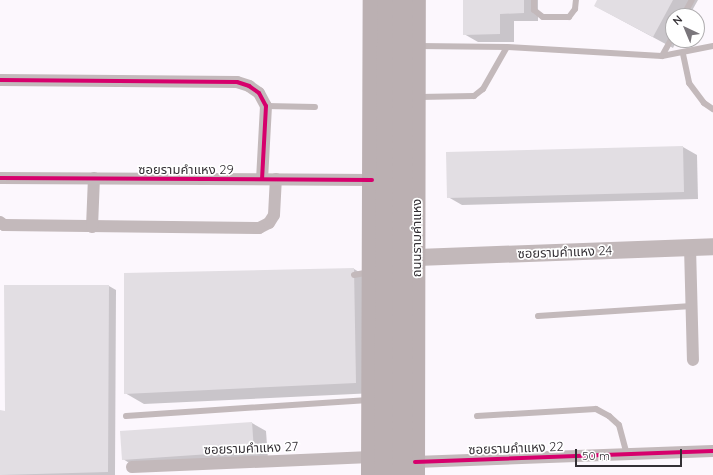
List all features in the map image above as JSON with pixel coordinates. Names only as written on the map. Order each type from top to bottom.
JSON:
[{"type":"main road","points":[[371,466],[372,399],[362,273],[372,180],[374,0]]},
{"type":"main road","points":[[384,475],[387,0]]},
{"type":"main road","name":"ถนนรามคำแหง","points":[[403,0],[410,471]]},
{"type":"main road","name":"ถนนรามคำแหง","points":[[410,471],[417,257],[415,97],[416,0]]},
{"type":"main road","name":"ซอยรามคำแหง 24","points":[[417,257],[713,246]]},
{"type":"main road","points":[[362,273],[417,257]]},
{"type":"street","points":[[0,80],[237,82],[259,93],[266,106],[262,179]]},
{"type":"street","name":"ซอยรามคำแหง 29","points":[[0,178],[372,180]]},
{"type":"street","points":[[92,227],[94,178]]},
{"type":"street","points":[[0,222],[4,225],[259,228],[268,223],[274,214],[276,179]]},
{"type":"street","points":[[690,247],[694,360]]},
{"type":"street","name":"ซอยรามคำแหง 22","points":[[410,471],[627,454],[713,452]]},
{"type":"street","name":"ซอยรามคำแหง 27","points":[[132,467],[371,466]]},
{"type":"lane","points":[[534,0],[534,10],[543,17],[569,17],[576,9],[576,0]]},
{"type":"lane","points":[[415,46],[507,47],[662,56],[683,54],[713,46]]},
{"type":"lane","points":[[415,97],[474,96],[482,89],[507,47]]},
{"type":"lane","points":[[662,56],[666,48]]},
{"type":"lane","points":[[683,54],[689,83],[704,103],[713,109]]},
{"type":"lane","points":[[266,106],[315,107]]},
{"type":"lane","points":[[538,316],[692,306]]},
{"type":"lane","points":[[126,416],[372,399]]},
{"type":"lane","points":[[477,416],[596,410],[609,416],[619,425],[627,454]]},
{"type":"building","points":[[463,0],[524,0],[524,13],[500,14],[500,34],[463,35]]},
{"type":"building","points":[[597,0],[673,0],[669,8],[665,8],[665,15],[653,37],[594,6]]},
{"type":"building","points":[[683,146],[684,192],[447,198],[446,152]]},
{"type":"building","points":[[354,268],[356,383],[124,394],[124,273]]},
{"type":"building","points":[[4,285],[109,285],[108,472],[0,475],[0,410],[5,411]]},
{"type":"building","points":[[252,422],[254,451],[122,460],[120,431]]},
{"type":"cycle path","points":[[0,80],[237,82],[249,86],[259,93],[266,106],[262,179]]},
{"type":"cycle path","points":[[0,178],[372,180]]},
{"type":"cycle path","points":[[415,462],[713,451]]}]
